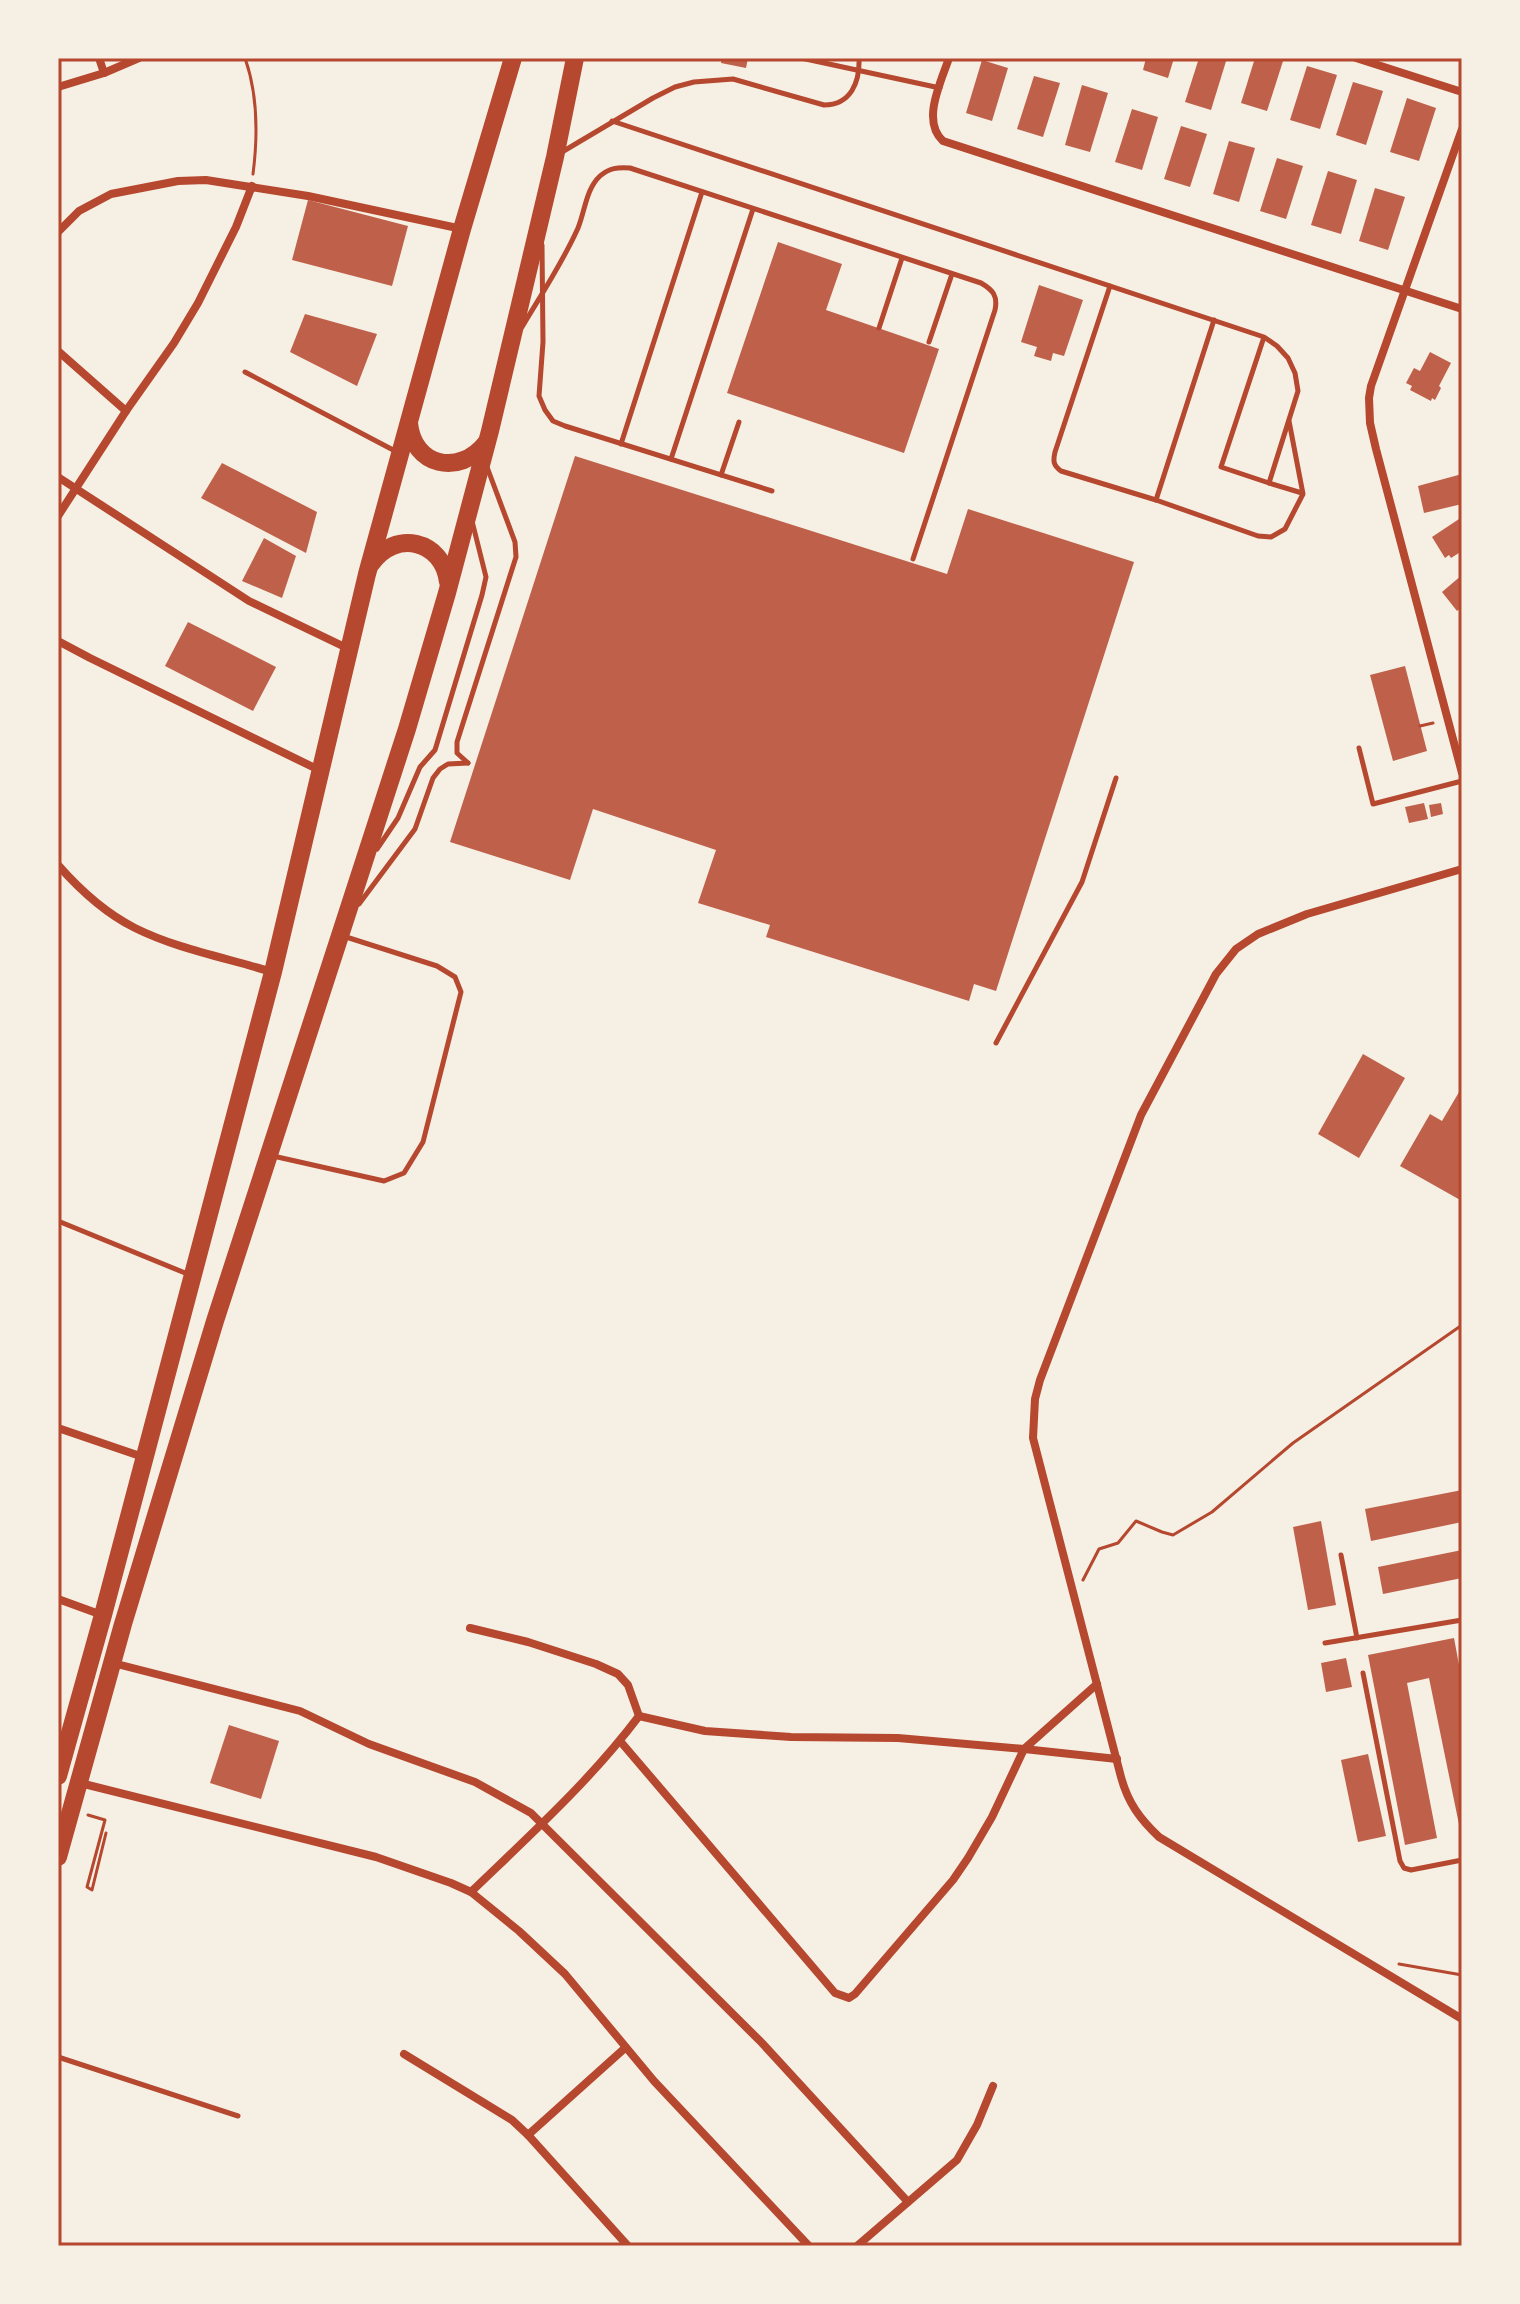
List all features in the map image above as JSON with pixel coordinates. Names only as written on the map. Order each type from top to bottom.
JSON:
[{"type":"highway","points":[[59,1772],[273,972],[367,574],[462,229],[513,58]]},
{"type":"highway","points":[[58,1857],[215,1321],[407,729],[447,593],[510,349],[575,58]]},
{"type":"highway","points":[[411,412],[409,425],[416,445],[431,459],[444,463],[458,463],[471,457],[486,443],[490,431]]},
{"type":"highway","points":[[367,574],[383,551],[401,543],[414,543],[432,551],[441,561],[448,580],[447,593]]},
{"type":"street","points":[[99,58],[104,73]]},
{"type":"street","points":[[58,87],[139,58]]},
{"type":"street","points":[[949,58],[933,126],[943,141],[1462,309]]},
{"type":"street","points":[[1356,58],[1462,92]]},
{"type":"street","points":[[1462,129],[1371,386],[1370,423],[1462,773]]},
{"type":"street","points":[[58,232],[92,203],[127,190],[178,181],[206,180],[252,186],[462,229]]},
{"type":"street","points":[[58,516],[198,303],[236,227],[252,186]]},
{"type":"street","points":[[58,351],[126,411]]},
{"type":"street","points":[[58,477],[249,601],[350,649]]},
{"type":"street","points":[[58,641],[320,771]]},
{"type":"street","points":[[58,865],[75,885],[103,908],[135,928],[273,972]]},
{"type":"street","points":[[1462,869],[1307,914],[1258,934],[1236,949],[1216,974],[1141,1115],[1054,1341],[1035,1399],[1033,1438],[1125,1792],[1144,1823],[1159,1837],[1462,2019]]},
{"type":"street","points":[[58,1428],[143,1457]]},
{"type":"street","points":[[58,1599],[103,1615]]},
{"type":"street","points":[[470,1628],[528,1642],[618,1674],[628,1685],[639,1716]]},
{"type":"street","points":[[113,1663],[300,1711],[369,1744],[475,1782],[531,1813],[762,2043],[908,2202]]},
{"type":"street","points":[[620,1741],[835,1993],[849,1998],[968,1858],[992,1817],[1024,1749],[1097,1684]]},
{"type":"street","points":[[639,1716],[705,1731],[791,1737],[898,1738],[1117,1759]]},
{"type":"street","points":[[471,1892],[542,1823],[620,1741],[639,1716]]},
{"type":"street","points":[[79,1783],[376,1857],[471,1892],[565,1974],[625,2048],[809,2246]]},
{"type":"street","points":[[528,2135],[625,2048]]},
{"type":"street","points":[[404,2054],[512,2120],[628,2246]]},
{"type":"street","points":[[857,2246],[957,2160],[977,2125],[993,2086]]},
{"type":"lane","points":[[801,58],[940,88]]},
{"type":"lane","points":[[555,157],[675,87],[707,79],[733,79],[824,105],[838,104],[851,92],[859,58]]},
{"type":"lane","points":[[612,121],[1264,337],[1288,358],[1298,391],[1269,483]]},
{"type":"lane","points":[[510,349],[578,228],[591,188],[608,170],[619,167],[630,168],[981,283],[992,289],[997,300],[913,559]]},
{"type":"lane","points":[[621,444],[702,192]]},
{"type":"lane","points":[[671,459],[753,209]]},
{"type":"lane","points":[[541,212],[543,342],[539,396],[553,421],[772,491]]},
{"type":"lane","points":[[879,328],[902,258]]},
{"type":"lane","points":[[929,342],[952,274]]},
{"type":"lane","points":[[1110,286],[1053,461],[1055,467],[1258,536],[1271,537],[1285,529],[1303,494],[1289,420]]},
{"type":"lane","points":[[1156,500],[1214,320]]},
{"type":"lane","points":[[1264,337],[1221,467],[1303,494]]},
{"type":"lane","points":[[245,372],[400,454]]},
{"type":"lane","points":[[721,475],[739,422]]},
{"type":"lane","points":[[269,1155],[384,1181],[404,1173],[423,1142],[461,992],[455,977],[437,966],[340,931],[415,829],[428,788],[440,769],[448,764],[468,763],[457,753],[457,742],[516,557],[515,542],[483,456]]},
{"type":"lane","points":[[358,877],[398,818],[420,767],[435,750],[478,609],[486,577],[469,508]]},
{"type":"lane","points":[[1359,748],[1373,804],[1462,781]]},
{"type":"lane","points":[[996,1043],[1082,882],[1116,778]]},
{"type":"lane","points":[[58,1221],[193,1276]]},
{"type":"lane","points":[[1341,1555],[1357,1638]]},
{"type":"lane","points":[[1325,1643],[1462,1620]]},
{"type":"lane","points":[[1363,1673],[1400,1861],[1404,1868],[1411,1870],[1462,1860]]},
{"type":"lane","points":[[58,2057],[238,2116]]},
{"type":"path","points":[[245,58],[255,101],[257,144],[252,186]]},
{"type":"path","points":[[1420,726],[1433,723]]},
{"type":"path","points":[[1075,1596],[1099,1549],[1118,1543],[1136,1521],[1173,1535],[1212,1512],[1293,1443],[1462,1325]]},
{"type":"path","points":[[105,1820],[87,1887],[92,1890],[106,1833]]},
{"type":"path","points":[[1364,1961],[1415,1965],[1462,1975]]},
{"type":"building","points":[[722,58],[748,58],[746,68],[721,63]]},
{"type":"building","points":[[1146,58],[1174,58],[1168,78],[1143,70]]},
{"type":"building","points":[[1199,58],[1227,58],[1211,110],[1185,102]]},
{"type":"building","points":[[1255,58],[1284,58],[1267,111],[1241,103]]},
{"type":"building","points":[[982,60],[1008,68],[992,121],[966,113]]},
{"type":"building","points":[[1307,66],[1337,75],[1320,129],[1290,120]]},
{"type":"building","points":[[1034,76],[1060,83],[1043,137],[1017,129]]},
{"type":"building","points":[[1353,82],[1383,91],[1366,145],[1336,135]]},
{"type":"building","points":[[1082,85],[1108,93],[1090,152],[1065,145]]},
{"type":"building","points":[[1407,98],[1436,108],[1419,161],[1390,152]]},
{"type":"building","points":[[1132,109],[1158,117],[1142,170],[1115,162]]},
{"type":"building","points":[[1181,126],[1207,134],[1190,187],[1164,179]]},
{"type":"building","points":[[1229,141],[1255,148],[1239,202],[1213,194]]},
{"type":"building","points":[[1277,158],[1303,166],[1286,219],[1260,211]]},
{"type":"building","points":[[1328,171],[1357,180],[1341,234],[1311,225]]},
{"type":"building","points":[[1375,188],[1405,197],[1388,250],[1359,241]]},
{"type":"building","points":[[308,200],[408,226],[392,286],[292,260]]},
{"type":"building","points":[[778,242],[842,264],[826,310],[939,349],[904,453],[727,393]]},
{"type":"building","points":[[1039,285],[1083,300],[1064,356],[1053,353],[1051,361],[1034,356],[1037,347],[1021,342]]},
{"type":"building","points":[[305,314],[377,334],[357,386],[290,352]]},
{"type":"building","points":[[1430,352],[1451,363],[1435,400],[1432,398],[1431,401],[1410,390],[1412,386],[1406,383],[1414,368],[1420,371]]},
{"type":"building","points":[[575,456],[947,574],[968,509],[1134,562],[996,991],[974,984],[969,1001],[766,937],[770,925],[698,903],[716,850],[593,809],[570,880],[450,842]]},
{"type":"building","points":[[222,463],[317,512],[306,553],[201,498]]},
{"type":"building","points":[[1462,474],[1462,504],[1424,513],[1418,486]]},
{"type":"building","points":[[1462,517],[1462,551],[1445,558],[1432,537]]},
{"type":"building","points":[[264,538],[296,556],[282,598],[242,581]]},
{"type":"building","points":[[1462,575],[1462,607],[1457,611],[1442,592]]},
{"type":"building","points":[[188,622],[276,667],[253,711],[165,666]]},
{"type":"building","points":[[1405,666],[1427,751],[1393,761],[1370,675]]},
{"type":"building","points":[[1424,803],[1428,819],[1409,823],[1405,807]]},
{"type":"building","points":[[1441,803],[1443,814],[1431,817],[1429,805]]},
{"type":"building","points":[[1363,1054],[1405,1078],[1359,1158],[1318,1134]]},
{"type":"building","points":[[1462,1087],[1462,1201],[1400,1166],[1430,1114],[1442,1121]]},
{"type":"building","points":[[1462,1490],[1462,1522],[1371,1541],[1365,1509]]},
{"type":"building","points":[[1321,1521],[1336,1605],[1308,1610],[1293,1527]]},
{"type":"building","points":[[1462,1550],[1462,1578],[1383,1594],[1378,1567]]},
{"type":"building","points":[[1454,1638],[1462,1681],[1462,1839],[1429,1678],[1407,1683],[1437,1838],[1405,1845],[1368,1655]]},
{"type":"building","points":[[1346,1658],[1352,1687],[1326,1692],[1321,1663]]},
{"type":"building","points":[[229,1725],[279,1741],[261,1799],[210,1783]]},
{"type":"building","points":[[1368,1754],[1386,1836],[1358,1842],[1341,1760]]}]
